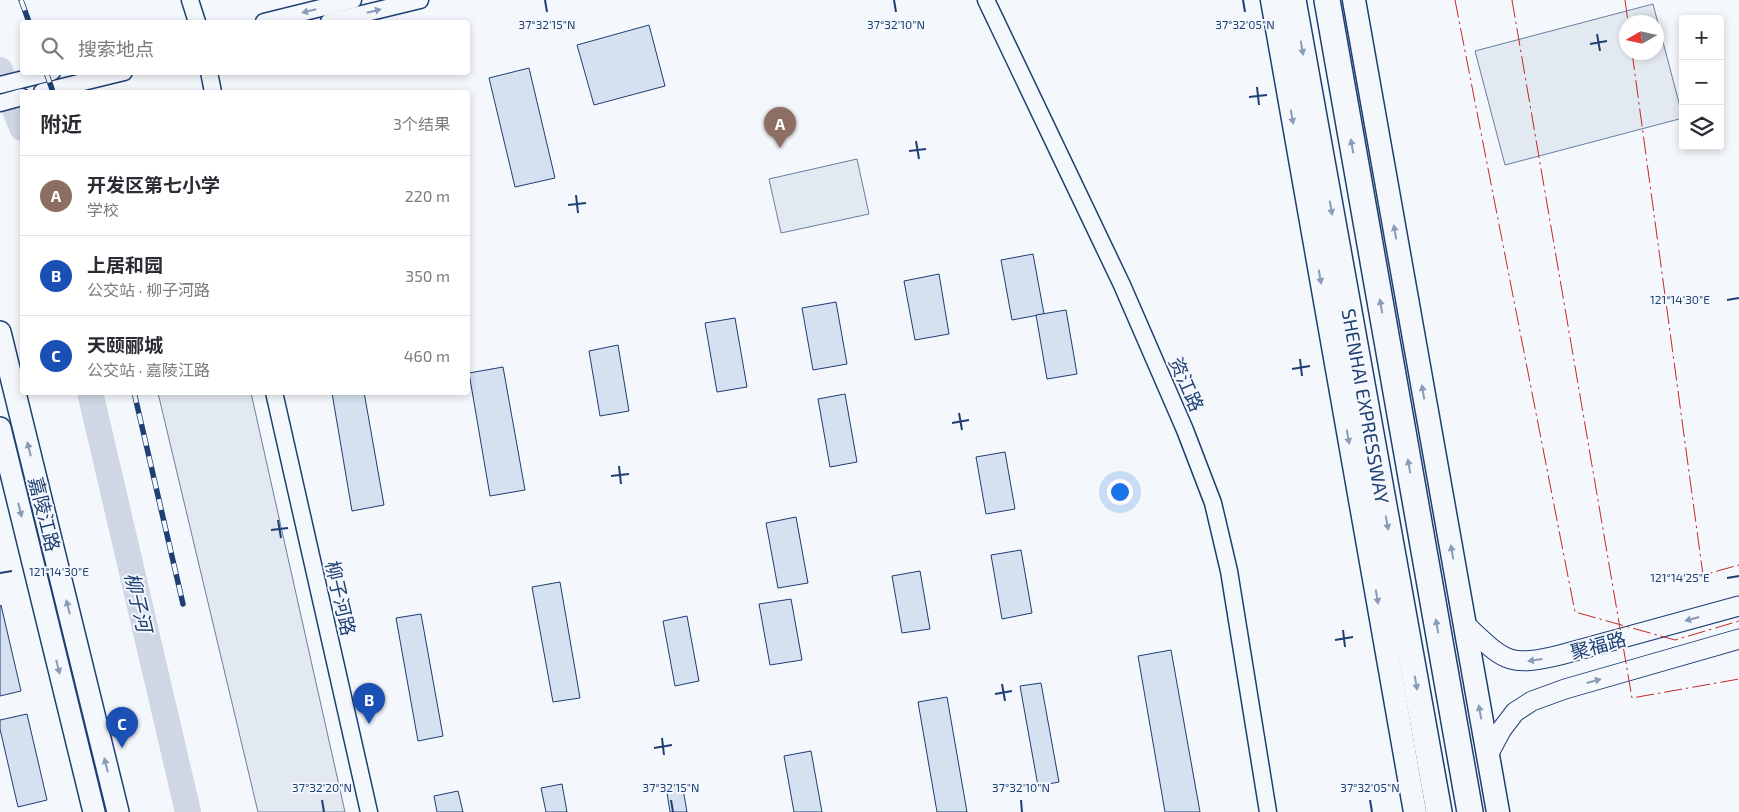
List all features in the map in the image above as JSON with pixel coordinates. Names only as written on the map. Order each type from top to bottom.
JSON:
[{"type":"highway","points":[[1272,0],[1415,812]]},
{"type":"highway","name":"SHENHAI EXPRESSWAY","points":[[1293,0],[1439,812]]},
{"type":"highway","name":"SHENHAI EXPRESSWAY","points":[[1327,0],[1470,812]]},
{"type":"highway","points":[[1354,0],[1498,812]]},
{"type":"main road","name":"嘉陵江路","points":[[0,332],[118,812]]},
{"type":"main road","name":"嘉陵江路","points":[[0,428],[94,812]]},
{"type":"main road","name":"聚福路","points":[[1466,626],[1500,656],[1519,662],[1552,657],[1739,606]]},
{"type":"main road","name":"聚福路","points":[[1488,755],[1502,729],[1515,712],[1532,701],[1566,689],[1739,639]]},
{"type":"street","points":[[190,0],[196,20]]},
{"type":"street","points":[[272,20],[353,0]]},
{"type":"street","points":[[337,20],[420,0]]},
{"type":"street","name":"资江路","points":[[986,0],[1122,286],[1185,430],[1213,504],[1229,571],[1268,812]]},
{"type":"street","points":[[0,85],[41,75]]},
{"type":"street","points":[[50,90],[112,75]]},
{"type":"street","points":[[210,75],[213,90]]},
{"type":"street","points":[[0,103],[20,98]]},
{"type":"street","name":"柳子河路","points":[[275,395],[369,812]]},
{"type":"shaded area","points":[[1653,4],[1656,15],[1619,15],[1619,60],[1664,60],[1664,46],[1679,103],[1679,119],[1505,165],[1475,51]]},
{"type":"shaded area","points":[[857,159],[869,214],[781,233],[769,179]]},
{"type":"shaded area","points":[[158,395],[251,395],[345,812],[258,812]]},
{"type":"building","points":[[649,25],[665,86],[594,105],[577,45]]},
{"type":"building","points":[[529,68],[555,178],[515,187],[489,78]]},
{"type":"building","points":[[1033,254],[1044,314],[1012,320],[1001,260]]},
{"type":"building","points":[[939,274],[949,334],[915,340],[904,281]]},
{"type":"building","points":[[836,302],[847,364],[813,370],[802,308]]},
{"type":"building","points":[[1066,310],[1077,374],[1047,379],[1036,315]]},
{"type":"building","points":[[735,318],[747,387],[717,392],[705,323]]},
{"type":"building","points":[[618,345],[629,411],[600,416],[589,351]]},
{"type":"building","points":[[503,367],[525,490],[490,496],[470,373]]},
{"type":"building","points":[[845,394],[857,462],[830,467],[818,399]]},
{"type":"building","points":[[332,395],[365,395],[384,505],[352,511]]},
{"type":"building","points":[[1005,452],[1015,509],[986,514],[976,457]]},
{"type":"building","points":[[796,517],[808,583],[778,588],[766,523]]},
{"type":"building","points":[[1021,550],[1032,613],[1002,619],[991,555]]},
{"type":"building","points":[[920,571],[930,629],[902,633],[892,576]]},
{"type":"building","points":[[560,582],[580,698],[553,702],[532,587]]},
{"type":"building","points":[[791,599],[802,660],[770,665],[759,604]]},
{"type":"building","points":[[0,606],[21,691],[0,696]]},
{"type":"building","points":[[421,614],[443,736],[418,741],[396,618]]},
{"type":"building","points":[[687,616],[699,681],[675,686],[663,621]]},
{"type":"building","points":[[1171,650],[1200,812],[1165,812],[1138,656]]},
{"type":"building","points":[[1041,683],[1059,782],[1038,786],[1020,686]]},
{"type":"building","points":[[947,697],[967,812],[937,812],[918,702]]},
{"type":"building","points":[[27,714],[47,800],[18,807],[0,729],[0,720]]},
{"type":"building","points":[[811,751],[822,812],[794,812],[784,756]]},
{"type":"building","points":[[682,783],[687,812],[670,812],[666,786]]},
{"type":"building","points":[[562,784],[567,812],[546,812],[541,788]]},
{"type":"building","points":[[458,791],[463,812],[437,812],[434,796]]},
{"type":"waterway","name":"柳子河","points":[[0,70],[20,123]]},
{"type":"waterway","name":"柳子河","points":[[91,395],[188,812]]},
{"type":"railway","points":[[21,0],[28,20]]},
{"type":"railway","points":[[47,75],[52,90]]},
{"type":"railway","points":[[135,395],[183,604]]},
{"type":"power","points":[[1455,0],[1575,612],[1675,640],[1739,621]]},
{"type":"power","points":[[1512,0],[1632,698],[1739,679]]},
{"type":"power","points":[[1625,0],[1627,15]]},
{"type":"power","points":[[1633,60],[1703,575],[1739,565]]},
{"type":"place","name":"开发区第七小学","points":[[780,148]]},
{"type":"place","name":"上居和园","points":[[369,724]]},
{"type":"place","name":"天颐郦城","points":[[122,748]]}]
